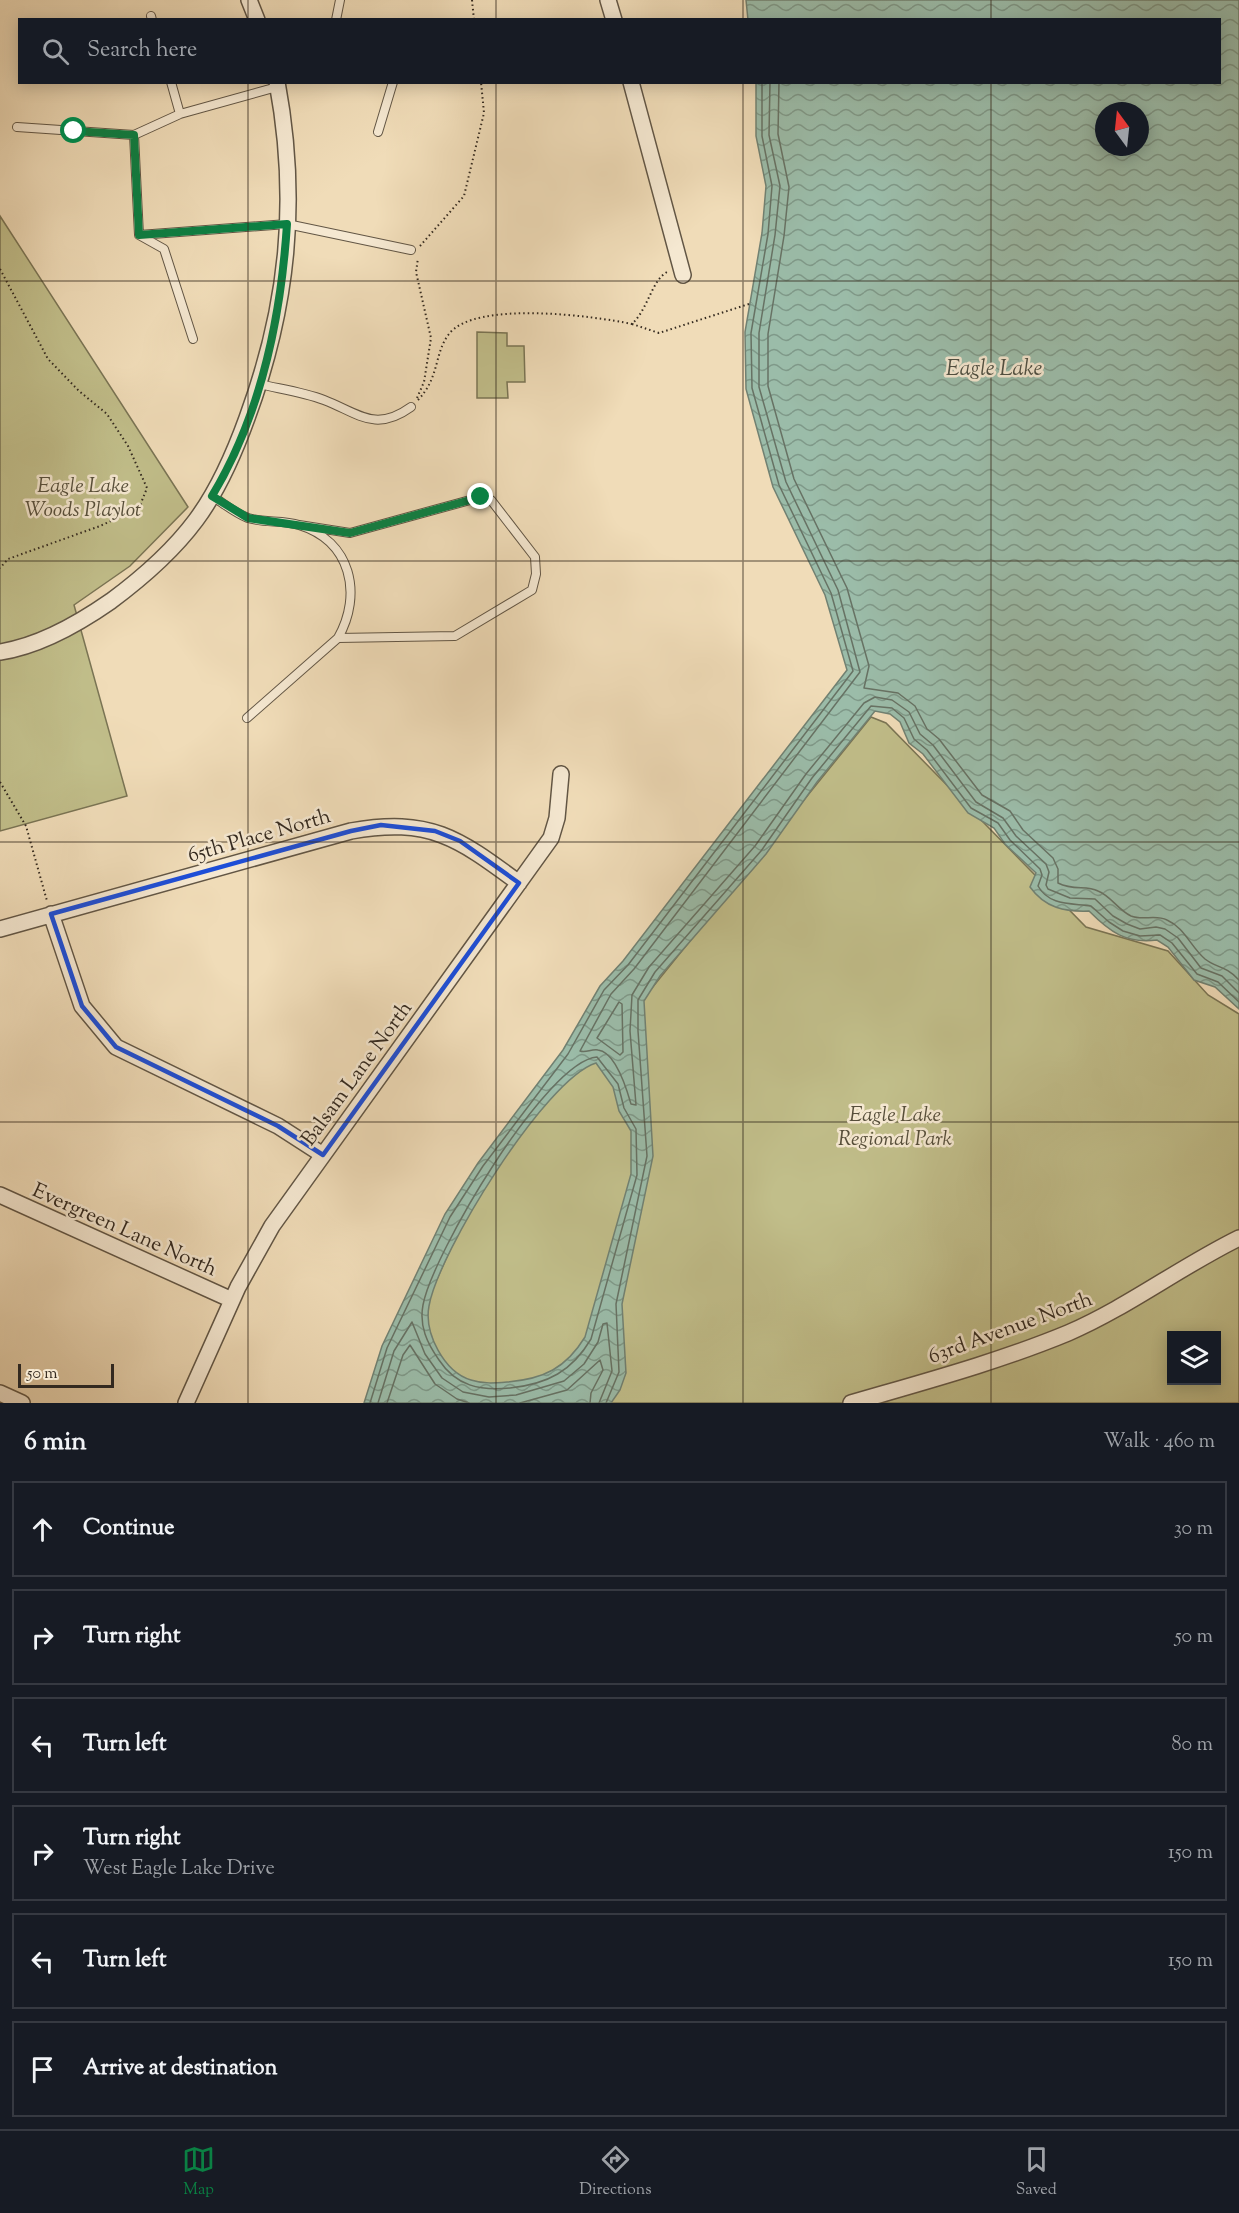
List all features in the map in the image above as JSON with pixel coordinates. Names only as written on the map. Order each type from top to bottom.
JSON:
[{"type":"street","points":[[249,0],[256,18]]},
{"type":"street","points":[[608,0],[613,18]]},
{"type":"street","points":[[632,84],[681,270]]},
{"type":"street","points":[[0,652],[23,648],[87,617],[145,575],[196,520],[212,496],[233,454],[259,384],[276,326],[287,224],[287,148],[277,85]]},
{"type":"street","name":"Balsam Lane North","points":[[186,1403],[232,1300],[272,1226],[551,838],[557,818],[561,774]]},
{"type":"street","name":"65th Place North","points":[[0,929],[351,831],[381,825],[410,826],[435,831],[459,841],[519,883]]},
{"type":"street","points":[[51,915],[82,1006],[116,1047],[241,1106],[278,1126],[323,1155]]},
{"type":"street","name":"Evergreen Lane North","points":[[0,1195],[232,1300]]},
{"type":"street","name":"63rd Avenue North","points":[[851,1403],[1004,1356],[1068,1333],[1119,1308],[1195,1260],[1239,1238]]},
{"type":"street","points":[[0,1393],[22,1403]]},
{"type":"lane","points":[[336,18],[340,0]]},
{"type":"lane","points":[[172,84],[180,114]]},
{"type":"lane","points":[[378,132],[392,84]]},
{"type":"lane","points":[[17,127],[134,135],[180,114],[277,85]]},
{"type":"lane","points":[[134,135],[139,235]]},
{"type":"lane","points":[[139,235],[287,224],[411,250]]},
{"type":"lane","points":[[139,235],[164,249],[193,339]]},
{"type":"lane","points":[[259,384],[324,400],[356,416],[376,421],[398,416],[411,407]]},
{"type":"lane","points":[[212,496],[248,518],[350,533],[481,497],[491,500],[535,557],[536,574],[532,590],[455,636],[338,638]]},
{"type":"lane","points":[[247,718],[338,638],[347,622],[352,581],[342,555],[322,538],[299,525]]},
{"type":"path","points":[[472,0],[474,18]]},
{"type":"path","points":[[411,407],[424,382],[431,338],[416,272],[418,251],[422,243],[464,196],[484,113],[481,84]]},
{"type":"path","points":[[0,269],[48,359],[79,391],[106,414],[128,446],[147,488],[139,508],[100,526],[8,559],[0,568]]},
{"type":"path","points":[[632,324],[643,314],[660,276],[681,270]]},
{"type":"path","points":[[411,407],[430,386],[450,333],[480,317],[509,314],[597,316],[659,333],[752,303]]},
{"type":"path","points":[[0,782],[26,826],[51,915]]},
{"type":"highlighted area","points":[[381,825],[435,831],[460,841],[519,883],[323,1155],[278,1126],[116,1047],[82,1006],[51,914],[351,831]]},
{"type":"green space","name":"Eagle Lake Woods Playlot","points":[[0,216],[188,507],[130,566],[74,605],[127,796],[0,831]]},
{"type":"green space","points":[[477,332],[507,333],[507,346],[524,346],[525,382],[507,382],[508,398],[477,398]]},
{"type":"green space","name":"Eagle Lake Regional Park","points":[[871,717],[886,723],[1086,927],[1168,951],[1208,995],[1239,1014],[1239,1403],[381,1403],[478,1188],[588,1038],[652,988]]},
{"type":"water","name":"Eagle Lake","points":[[746,0],[1239,0],[1239,1009],[1215,987],[1194,980],[1168,947],[1157,940],[1127,938],[1104,925],[1089,911],[1072,911],[1042,900],[1030,887],[1036,873],[1005,844],[994,828],[968,813],[923,754],[909,743],[900,722],[890,714],[875,711],[817,782],[766,854],[660,976],[644,1001],[653,1156],[622,1304],[626,1373],[620,1390],[611,1403],[364,1403],[382,1346],[445,1214],[478,1163],[563,1050],[600,986],[623,961],[847,670],[825,595],[773,487],[746,389],[745,332],[762,233],[766,186],[756,136],[756,84],[1221,84],[1221,18],[748,18]],"holes":[[[596,1063],[613,1087],[619,1111],[631,1131],[631,1174],[585,1337],[570,1357],[543,1375],[520,1380],[484,1383],[461,1376],[452,1369],[438,1350],[428,1317],[437,1281],[472,1210],[523,1133],[550,1100],[575,1076]]]},
{"type":"route","points":[[74,131],[134,135],[139,235],[287,224],[281,297],[266,364],[233,454],[212,496],[248,518],[350,533],[481,497]]}]
